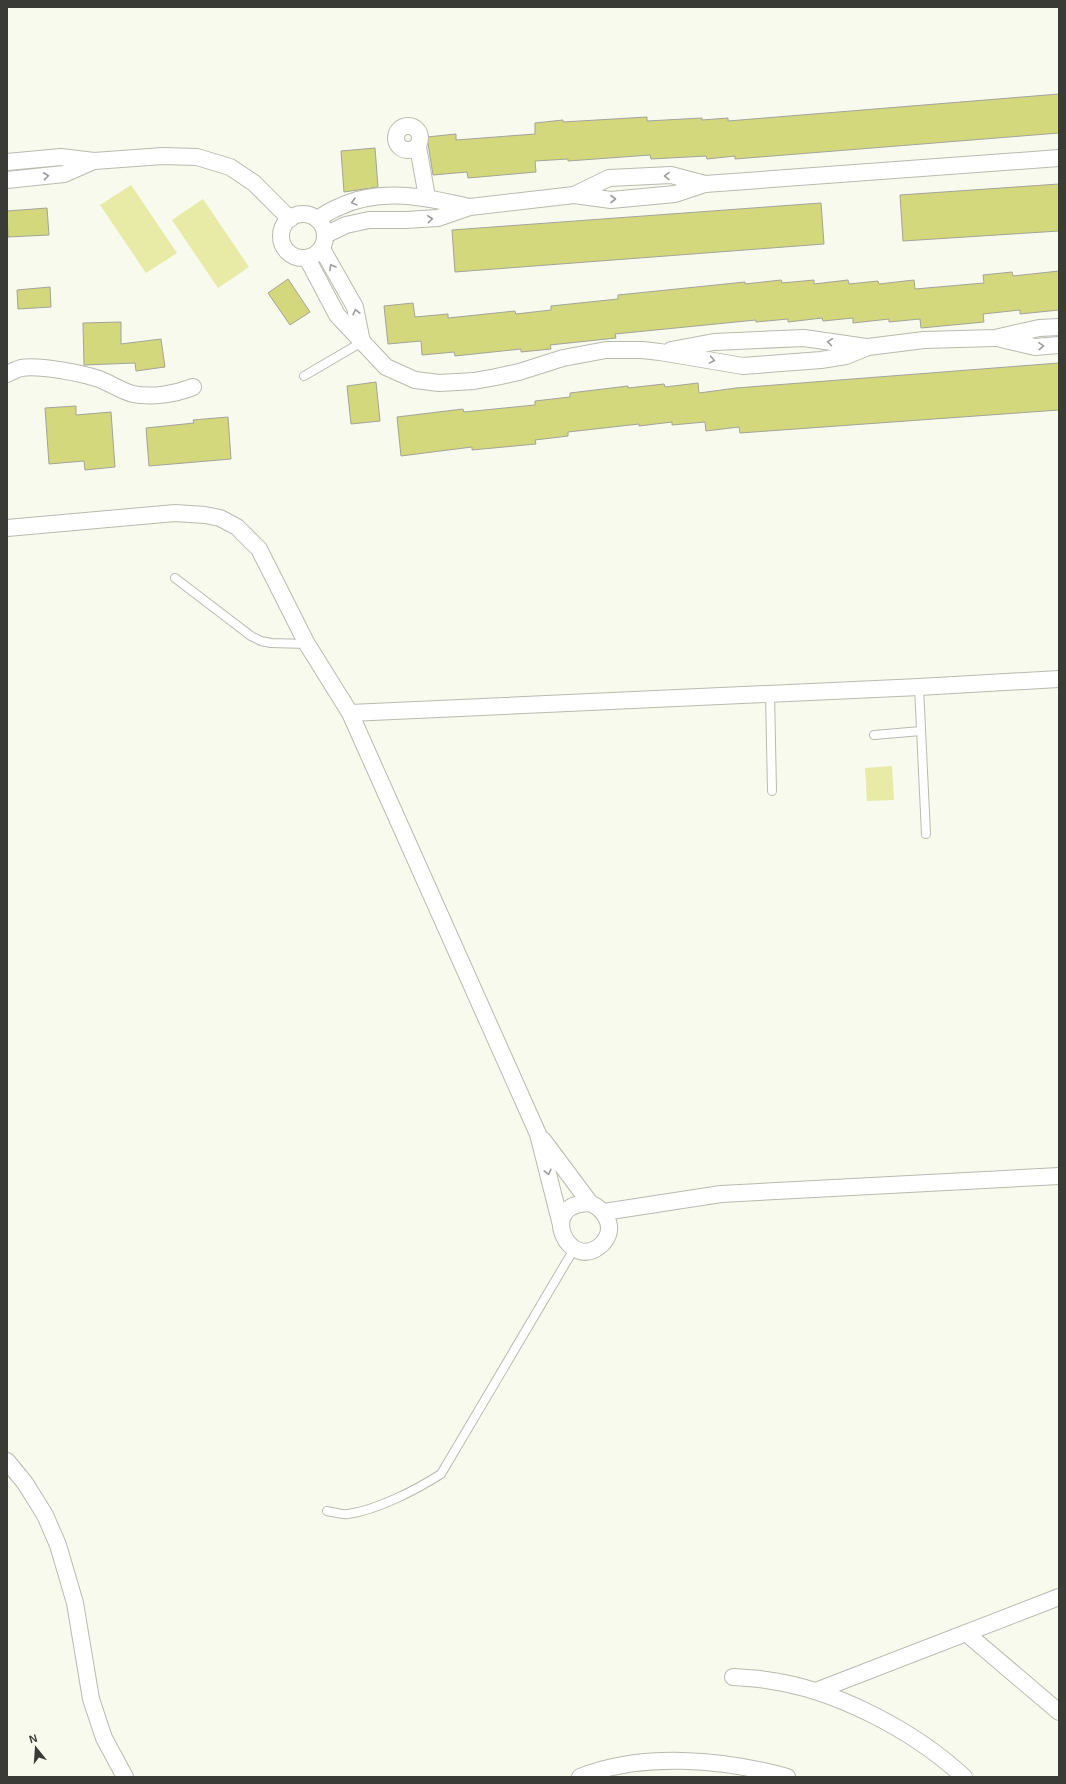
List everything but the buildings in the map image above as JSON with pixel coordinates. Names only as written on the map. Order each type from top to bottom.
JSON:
[{"type":"street","points":[[418,147],[427,197]]},
{"type":"street","points":[[7,162],[61,157],[94,161],[163,156],[197,157],[230,167],[254,183],[290,219]]},
{"type":"street","points":[[362,342],[355,307],[324,242],[322,224],[317,219],[304,214],[290,219],[285,224],[281,238],[283,245],[292,256],[300,259],[314,256],[324,242],[357,221],[438,218],[470,207],[574,195],[611,200],[675,194],[705,184],[1059,158]]},
{"type":"street","points":[[7,180],[64,174],[94,161]]},
{"type":"street","points":[[574,195],[609,178],[671,175],[705,184]]},
{"type":"street","points":[[317,219],[339,206],[364,199],[393,196],[427,197],[470,207]]},
{"type":"street","points":[[307,258],[337,315],[386,367],[415,380],[439,383],[474,381],[496,377],[584,353],[624,349],[660,352],[743,366],[821,360],[846,356],[868,348],[924,340],[995,338],[1039,328],[1059,327]]},
{"type":"street","points":[[660,352],[714,342],[804,338],[868,348]]},
{"type":"street","points":[[995,338],[1035,347],[1059,345]]},
{"type":"street","points":[[7,374],[21,368],[52,369],[82,374],[133,394],[144,395],[177,392],[193,387]]},
{"type":"street","points":[[7,528],[176,513],[220,518],[237,527],[259,549],[307,644],[350,713],[538,1134],[564,1239],[574,1249],[588,1251],[602,1245],[609,1232],[609,1225],[604,1212],[598,1206],[590,1203],[581,1203],[573,1206],[566,1212],[561,1225]]},
{"type":"street","points":[[350,713],[919,687],[1059,679]]},
{"type":"street","points":[[538,1134],[590,1203]]},
{"type":"street","points":[[604,1212],[721,1194],[1059,1176]]},
{"type":"street","points":[[7,1461],[25,1483],[45,1514],[58,1545],[75,1604],[90,1698],[104,1738],[125,1777]]},
{"type":"street","points":[[816,1691],[1059,1597]]},
{"type":"street","points":[[966,1633],[1059,1712]]},
{"type":"street","points":[[733,1677],[766,1680],[816,1691],[851,1705],[882,1719],[928,1747],[964,1777]]},
{"type":"street","points":[[580,1777],[610,1768],[662,1762],[689,1761],[744,1766],[787,1777]]},
{"type":"lane","points":[[304,376],[362,342]]},
{"type":"lane","points":[[176,578],[251,636],[261,641],[307,644]]},
{"type":"lane","points":[[919,687],[926,834]]},
{"type":"lane","points":[[770,693],[772,790]]},
{"type":"lane","points":[[874,735],[921,731]]},
{"type":"lane","points":[[327,1511],[347,1515],[379,1505],[422,1486],[441,1474],[574,1249]]},
{"type":"green space","points":[[131,185],[177,253],[146,273],[100,205]]},
{"type":"green space","points":[[203,199],[249,267],[218,288],[172,220]]},
{"type":"green space","points":[[892,766],[894,800],[867,801],[865,768]]}]
